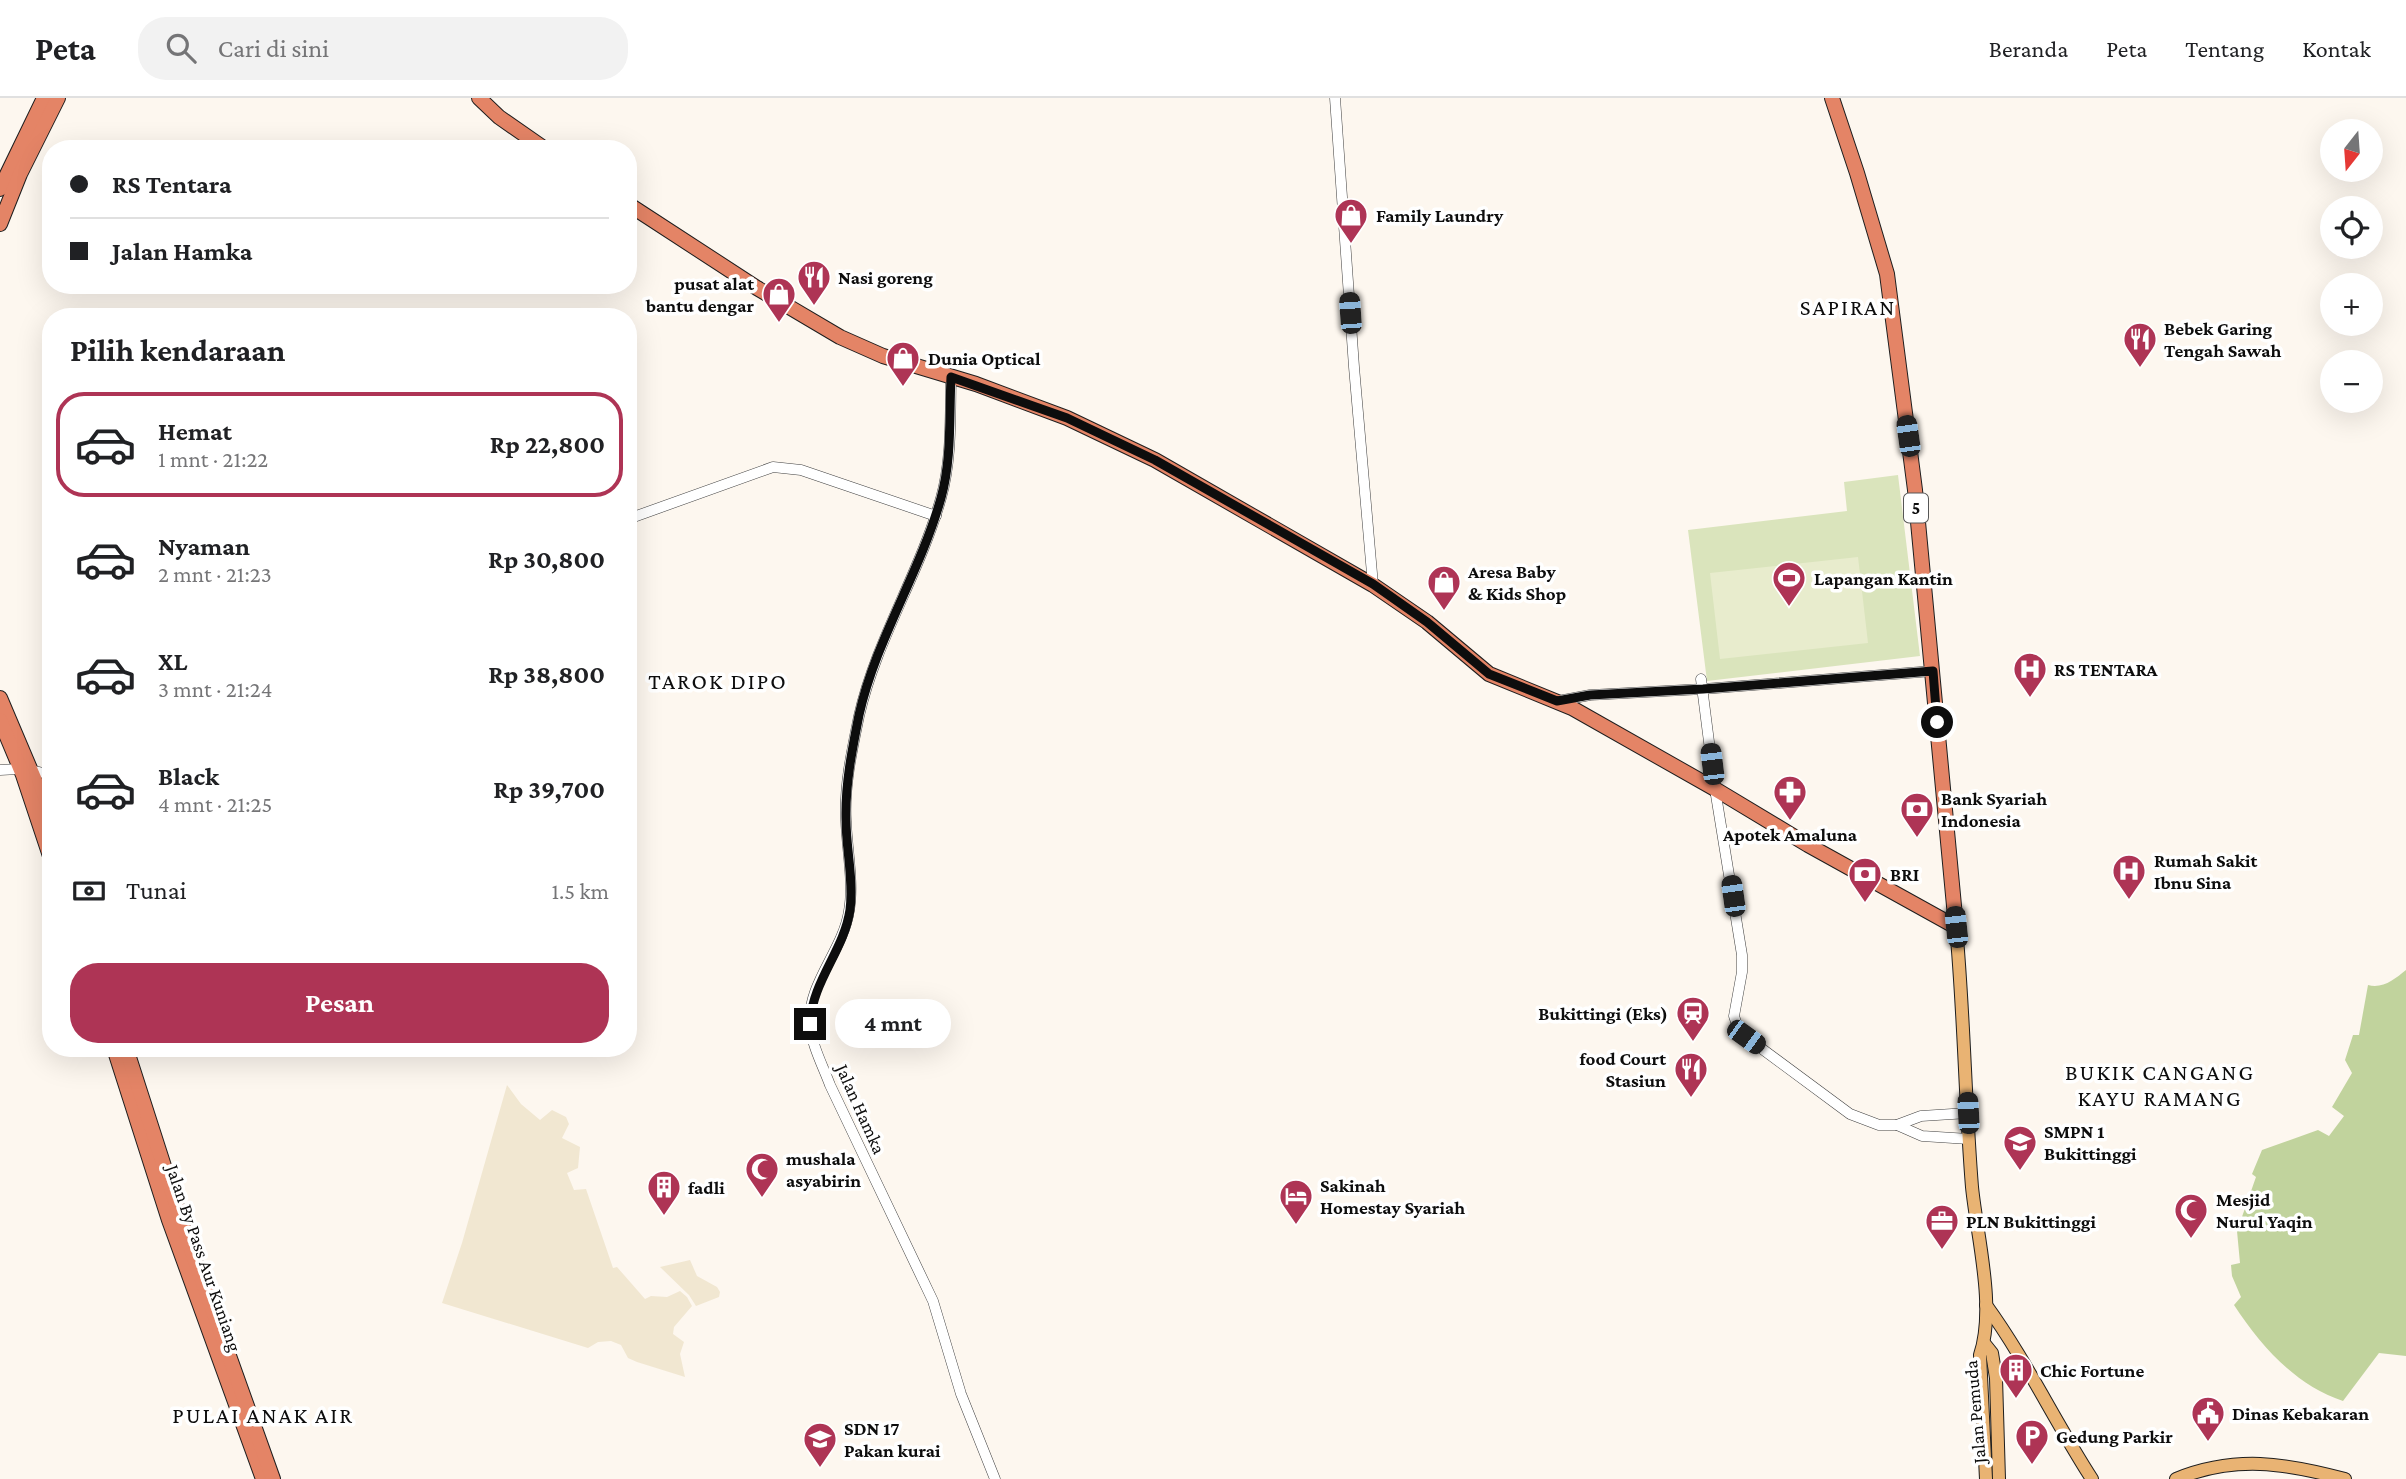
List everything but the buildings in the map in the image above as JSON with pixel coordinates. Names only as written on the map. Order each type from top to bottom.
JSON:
[{"type":"highway","points":[[0,173],[36,98]]},
{"type":"highway","points":[[0,189],[44,98]]},
{"type":"highway","points":[[0,205],[50,98]]},
{"type":"highway","points":[[0,224],[20,174],[58,98]]},
{"type":"highway","points":[[479,98],[499,117],[532,140]]},
{"type":"highway","name":"5","points":[[1832,98],[1887,274],[1914,482],[1956,927]]},
{"type":"highway","points":[[637,210],[757,288],[840,337],[883,356],[1067,418],[1155,460],[1373,584],[1435,628],[1489,674],[1557,701],[1956,927]]},
{"type":"highway","points":[[0,698],[42,828]]},
{"type":"highway","points":[[0,720],[42,801]]},
{"type":"highway","name":"Jalan By Pass Aur Kuniang","points":[[117,1057],[154,1154],[248,1444],[263,1479]]},
{"type":"highway","name":"Jalan By Pass Aur Kuniang","points":[[128,1057],[154,1154]]},
{"type":"highway","name":"Jalan By Pass Aur Kuniang","points":[[183,1242],[273,1479]]},
{"type":"main road","name":"Jalan Pemuda","points":[[1956,927],[1972,1184],[1986,1305],[1984,1343],[1980,1355],[1986,1479]]},
{"type":"main road","points":[[1986,1305],[2015,1347],[2044,1401],[2092,1479]]},
{"type":"main road","name":"Jalan Pemuda","points":[[1984,1343],[1993,1353],[1996,1378],[1999,1479]]},
{"type":"main road","points":[[2176,1479],[2211,1467],[2250,1463],[2345,1479]]},
{"type":"street","points":[[1335,98],[1373,584]]},
{"type":"street","name":"Jalan Hamka","points":[[951,377],[947,474],[936,516],[866,687],[847,786],[845,817],[850,907],[844,934],[814,997],[810,1024],[816,1050],[830,1085],[933,1301],[961,1394],[995,1479]]},
{"type":"street","points":[[637,516],[773,467],[801,470],[936,516]]},
{"type":"street","points":[[1557,701],[1590,695],[1702,684],[1933,671]]},
{"type":"street","points":[[1702,684],[1715,789],[1742,955],[1742,972],[1734,1016],[1737,1025],[1746,1037],[1850,1114],[1879,1125],[1896,1125],[1921,1116],[1968,1113]]},
{"type":"street","points":[[0,770],[25,769],[42,773]]},
{"type":"street","points":[[1896,1125],[1922,1136],[1969,1139]]},
{"type":"shaded area","points":[[507,1085],[521,1104],[540,1120],[552,1110],[566,1117],[569,1124],[562,1138],[580,1147],[578,1168],[567,1173],[574,1190],[586,1189],[613,1268],[617,1267],[645,1299],[651,1296],[667,1297],[680,1291],[687,1297],[692,1306],[674,1327],[673,1334],[684,1342],[680,1354],[685,1377],[628,1358],[621,1345],[611,1341],[598,1342],[588,1348],[442,1303]]},
{"type":"shaded area","points":[[690,1260],[697,1276],[717,1287],[719,1297],[696,1306],[689,1295],[660,1267]]},
{"type":"green space","points":[[1898,475],[1920,656],[1707,681],[1688,530],[1847,511],[1844,482]]},
{"type":"green space","name":"Lapangan Kantin","points":[[1858,557],[1868,643],[1720,659],[1710,573]]},
{"type":"green space","points":[[2406,970],[2406,1356],[2379,1353],[2343,1401],[2310,1385],[2295,1374],[2256,1335],[2234,1305],[2241,1297],[2232,1276],[2231,1265],[2240,1263],[2237,1231],[2256,1177],[2252,1174],[2262,1150],[2318,1130],[2329,1136],[2344,1116],[2332,1107],[2352,1073],[2345,1060],[2353,1035],[2359,1035],[2368,985],[2384,984]]},
{"type":"place","name":"Family Laundry","points":[[1351,245]]},
{"type":"place","name":"Nasi goreng","points":[[814,307]]},
{"type":"place","name":"pusat alat bantu dengar","points":[[779,324]]},
{"type":"place","name":"Bebek Garing Tengah Sawah","points":[[2140,369]]},
{"type":"place","name":"Dunia Optical","points":[[903,388]]},
{"type":"place","name":"Lapangan Kantin","points":[[1789,608]]},
{"type":"place","name":"Aresa Baby & Kids Shop","points":[[1444,612]]},
{"type":"place","name":"RS TENTARA","points":[[2030,699]]},
{"type":"place","name":"Apotek Amaluna","points":[[1790,822]]},
{"type":"place","name":"Bank Syariah Indonesia","points":[[1917,839]]},
{"type":"place","name":"Rumah Sakit Ibnu Sina","points":[[2129,901]]},
{"type":"place","name":"BRI","points":[[1865,904]]},
{"type":"place","name":"Bukittingi (Eks)","points":[[1693,1043]]},
{"type":"place","name":"food Court Stasiun","points":[[1691,1099]]},
{"type":"place","name":"SMPN 1 Bukittinggi","points":[[2020,1172]]},
{"type":"place","name":"mushala asyabirin","points":[[762,1199]]},
{"type":"place","name":"fadli","points":[[664,1217]]},
{"type":"place","name":"Sakinah Homestay Syariah","points":[[1296,1226]]},
{"type":"place","name":"Mesjid Nurul Yaqin","points":[[2191,1240]]},
{"type":"place","name":"PLN Bukittinggi","points":[[1942,1251]]},
{"type":"place","name":"Chic Fortune","points":[[2016,1400]]},
{"type":"place","name":"Dinas Kebakaran","points":[[2208,1443]]},
{"type":"place","name":"Gedung Parkir","points":[[2032,1466]]},
{"type":"place","name":"SDN 17 Pakan kurai","points":[[820,1469]]},
{"type":"district","name":"SAPIRAN","points":[[1848,307]]},
{"type":"district","name":"TAROK DIPO","points":[[718,681]]},
{"type":"district","name":"BUKIK CANGANG KAYU RAMANG","points":[[2160,1085]]},
{"type":"district","name":"PULAI ANAK AIR","points":[[263,1415]]},
{"type":"route","points":[[810,1024],[814,997],[844,934],[850,907],[845,817],[850,761],[859,718],[875,660],[928,540],[942,495],[947,474],[951,377],[1067,418],[1155,460],[1373,584],[1427,622],[1489,674],[1557,701],[1632,691],[1703,689],[1933,671],[1937,722]]}]
